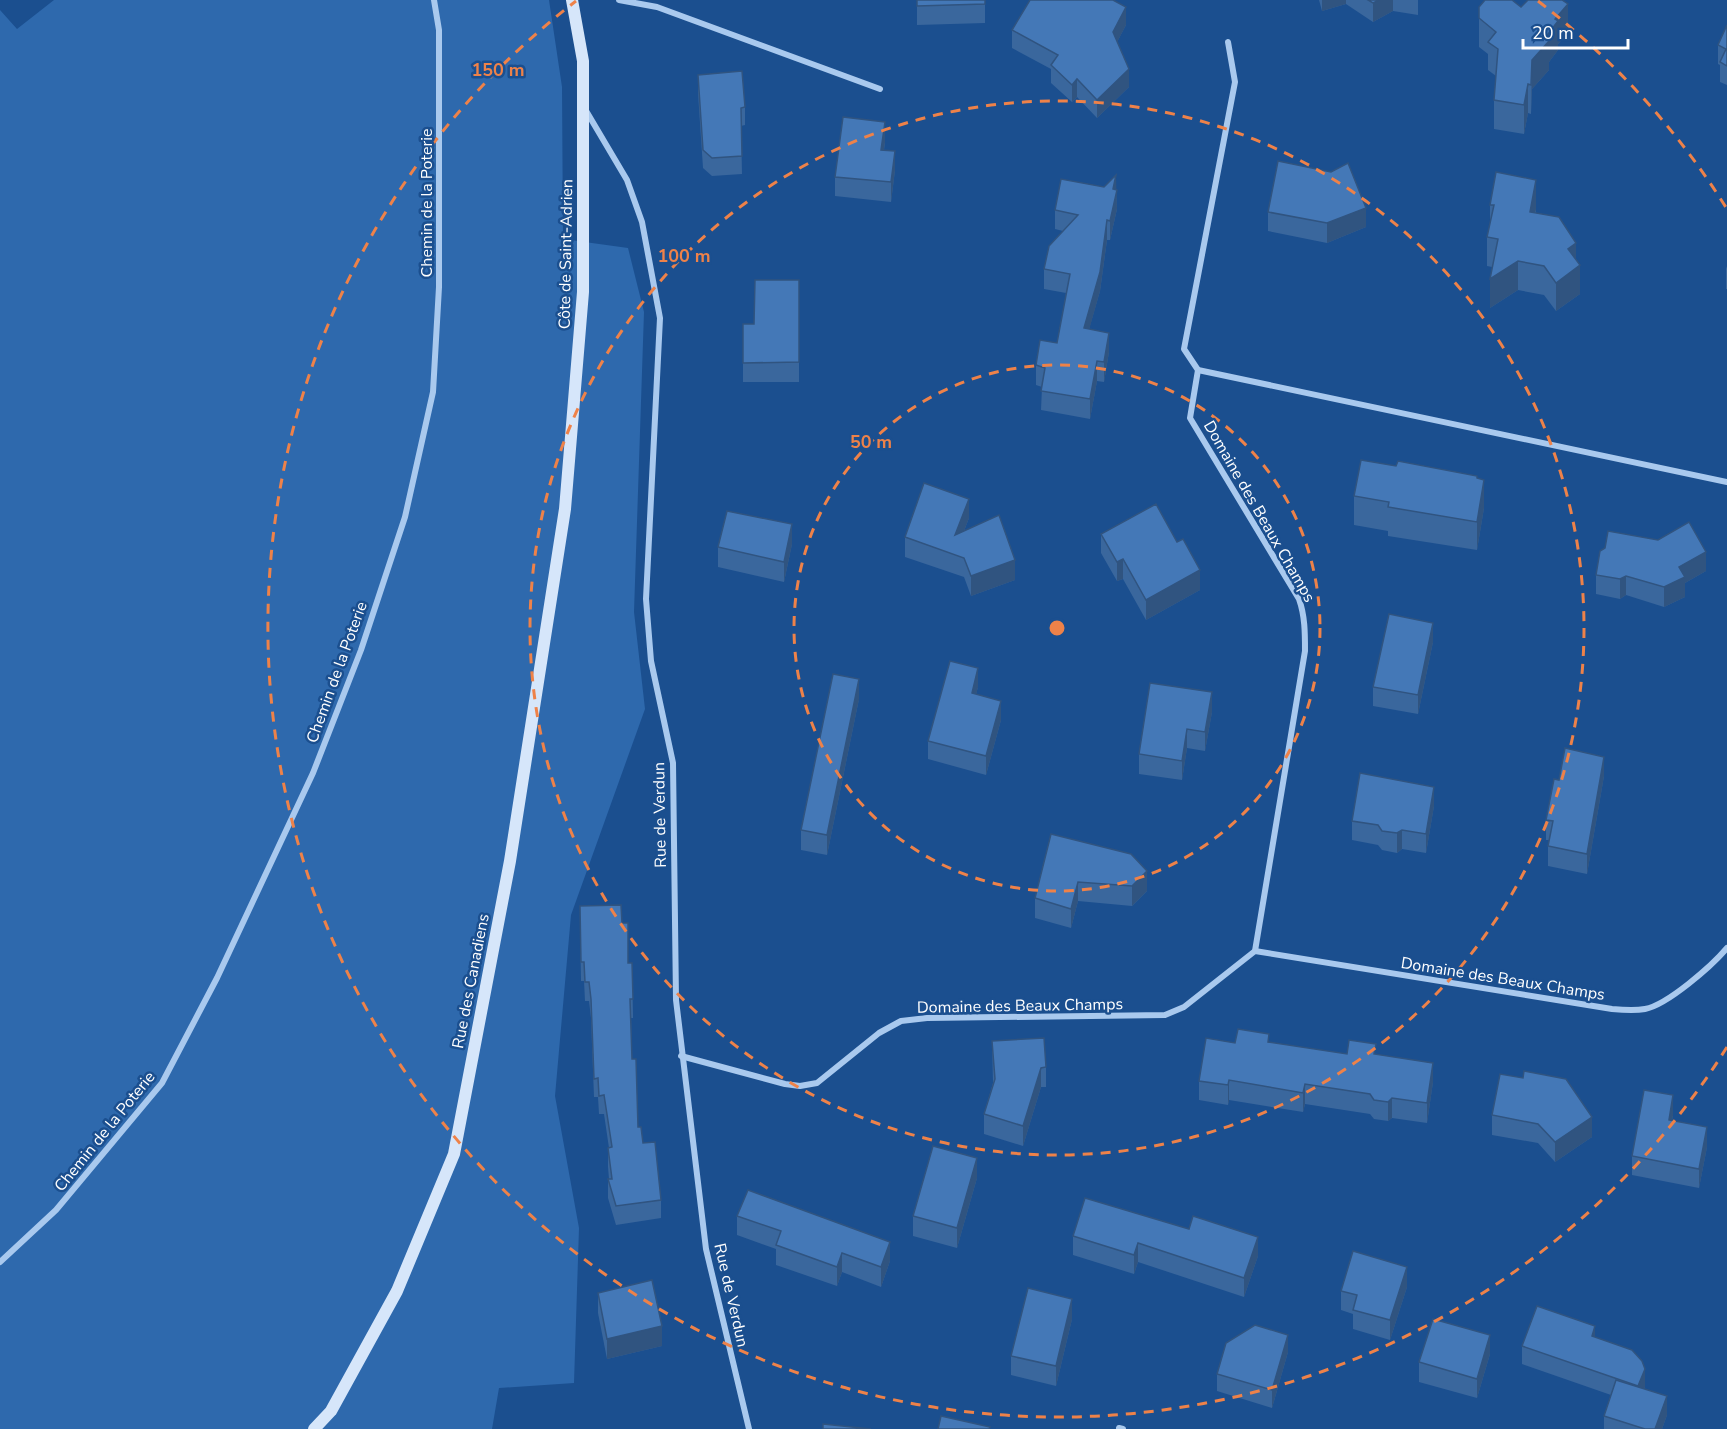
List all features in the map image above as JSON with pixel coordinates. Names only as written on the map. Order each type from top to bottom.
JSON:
[{"type":"main road","name":"Côte de Saint-Adrien","points":[[565,508],[583,292],[583,61],[572,0]]},
{"type":"main road","name":"Rue des Canadiens","points":[[314,1429],[331,1411],[397,1291],[454,1154],[510,861],[565,508]]},
{"type":"street","name":"Chemin de la Poterie","points":[[0,1262],[56,1210],[162,1083],[217,978],[312,774],[361,650],[405,517],[433,392],[439,287],[439,30],[434,0]]},
{"type":"street","points":[[619,0],[657,7],[880,89]]},
{"type":"street","points":[[1228,42],[1235,82],[1184,349],[1198,370],[1727,482]]},
{"type":"street","name":"Rue de Verdun","points":[[583,106],[627,180],[642,222],[660,318],[646,599],[651,661],[673,763],[674,962],[681,1056],[706,1249],[749,1429]]},
{"type":"street","name":"Domaine des Beaux Champs","points":[[681,1056],[785,1084],[817,1083],[879,1033],[901,1021],[927,1018],[1165,1015],[1184,1007],[1255,951],[1305,651],[1304,612],[1299,599],[1190,418],[1198,370]]},
{"type":"street","name":"Domaine des Beaux Champs","points":[[1255,951],[1600,1008],[1632,1010],[1647,1009],[1661,1002],[1696,977],[1727,948]]},
{"type":"shaded area","points":[[54,0],[549,0],[562,87],[563,239],[628,248],[644,312],[634,612],[645,709],[571,915],[555,1096],[579,1228],[574,1383],[499,1388],[492,1429],[0,1429],[0,10],[17,29]]},
{"type":"building","points":[[917,0],[985,0],[985,4],[917,6]]},
{"type":"building","points":[[1030,0],[1113,0],[1126,7],[1113,32],[1129,69],[1097,100],[1077,79],[1072,85],[1051,65],[1058,55],[1012,30]]},
{"type":"building","points":[[1485,0],[1512,0],[1521,7],[1528,0],[1562,0],[1568,4],[1555,19],[1558,21],[1545,38],[1549,41],[1532,60],[1531,85],[1528,84],[1524,105],[1494,100],[1498,49],[1488,42],[1496,32],[1479,18],[1479,7]]},
{"type":"building","points":[[1727,25],[1727,66],[1720,62],[1726,49],[1718,45]]},
{"type":"building","points":[[742,71],[745,107],[741,108],[742,156],[712,158],[703,150],[698,75]]},
{"type":"building","points":[[843,117],[885,122],[881,150],[895,151],[891,182],[835,177]]},
{"type":"building","points":[[1278,161],[1331,172],[1348,163],[1366,208],[1327,223],[1268,212]]},
{"type":"building","points":[[1496,172],[1536,180],[1530,212],[1559,217],[1576,243],[1568,249],[1580,265],[1556,283],[1544,266],[1518,261],[1490,279],[1498,239],[1487,237],[1494,205],[1490,205]]},
{"type":"building","points":[[1116,175],[1113,189],[1117,190],[1110,221],[1107,220],[1100,272],[1084,328],[1109,333],[1104,362],[1097,361],[1090,399],[1041,391],[1045,368],[1036,365],[1040,340],[1057,343],[1070,274],[1044,269],[1049,246],[1078,215],[1055,210],[1061,179],[1104,187]]},
{"type":"building","points":[[755,280],[799,280],[799,362],[743,363],[743,324],[754,324]]},
{"type":"building","points":[[1361,460],[1396,466],[1398,461],[1477,476],[1484,480],[1477,522],[1388,507],[1389,502],[1354,496]]},
{"type":"building","points":[[924,483],[969,499],[955,535],[999,515],[1015,560],[971,576],[964,558],[905,537]]},
{"type":"building","points":[[1156,504],[1177,542],[1183,539],[1200,570],[1146,600],[1123,559],[1117,562],[1101,534]]},
{"type":"building","points":[[727,511],[792,524],[784,562],[718,547]]},
{"type":"building","points":[[1689,522],[1706,552],[1679,567],[1685,577],[1664,587],[1626,576],[1620,579],[1596,575],[1600,551],[1605,548],[1608,531],[1658,540]]},
{"type":"building","points":[[1389,614],[1433,623],[1418,695],[1373,687]]},
{"type":"building","points":[[950,661],[978,668],[972,693],[1001,701],[986,756],[928,741]]},
{"type":"building","points":[[833,674],[859,679],[827,835],[801,830]]},
{"type":"building","points":[[1150,683],[1212,692],[1205,732],[1187,729],[1182,761],[1139,754]]},
{"type":"building","points":[[1565,748],[1604,757],[1587,854],[1548,846],[1553,821],[1546,820],[1554,779],[1559,780]]},
{"type":"building","points":[[1360,773],[1434,787],[1426,834],[1402,830],[1397,833],[1382,831],[1378,825],[1352,821]]},
{"type":"building","points":[[1051,834],[1131,854],[1147,871],[1132,886],[1078,882],[1071,909],[1035,898]]},
{"type":"building","points":[[621,905],[622,923],[628,923],[628,963],[632,963],[633,999],[630,999],[632,1059],[636,1059],[638,1127],[641,1127],[643,1143],[655,1142],[661,1200],[616,1206],[608,1179],[612,1179],[608,1148],[612,1147],[604,1095],[599,1096],[598,1078],[594,1079],[591,999],[589,982],[585,982],[584,962],[581,962],[580,906]]},
{"type":"building","points":[[1238,1029],[1269,1034],[1268,1042],[1347,1054],[1349,1040],[1376,1044],[1374,1054],[1433,1063],[1427,1103],[1392,1098],[1388,1102],[1374,1100],[1370,1094],[1305,1084],[1303,1093],[1229,1080],[1228,1085],[1199,1081],[1206,1038],[1235,1043]]},
{"type":"building","points":[[1044,1038],[1046,1067],[1041,1068],[1023,1126],[984,1114],[995,1079],[992,1041]]},
{"type":"building","points":[[1524,1071],[1566,1079],[1592,1117],[1555,1142],[1538,1124],[1492,1115],[1500,1074],[1523,1078]]},
{"type":"building","points":[[1644,1090],[1673,1095],[1669,1120],[1707,1127],[1699,1169],[1632,1156]]},
{"type":"building","points":[[933,1146],[977,1158],[957,1228],[913,1216]]},
{"type":"building","points":[[748,1190],[890,1242],[881,1267],[842,1253],[837,1267],[776,1245],[781,1231],[737,1216]]},
{"type":"building","points":[[1085,1198],[1189,1229],[1193,1216],[1258,1237],[1244,1278],[1138,1243],[1134,1255],[1073,1236]]},
{"type":"building","points":[[1353,1251],[1407,1267],[1390,1320],[1353,1310],[1357,1295],[1341,1291]]},
{"type":"building","points":[[652,1280],[662,1326],[607,1339],[598,1293]]},
{"type":"building","points":[[1028,1288],[1072,1299],[1056,1366],[1011,1356]]},
{"type":"building","points":[[1537,1306],[1595,1326],[1592,1336],[1632,1350],[1642,1361],[1645,1369],[1638,1386],[1522,1346]]},
{"type":"building","points":[[1433,1319],[1490,1335],[1477,1379],[1419,1362]]},
{"type":"building","points":[[1255,1325],[1288,1335],[1272,1390],[1217,1374],[1226,1343]]},
{"type":"building","points":[[1616,1380],[1667,1396],[1655,1429],[1645,1429],[1604,1416]]},
{"type":"building","points":[[941,1416],[990,1427],[989,1429],[938,1429]]},
{"type":"building","points":[[823,1424],[871,1429],[823,1429]]}]
